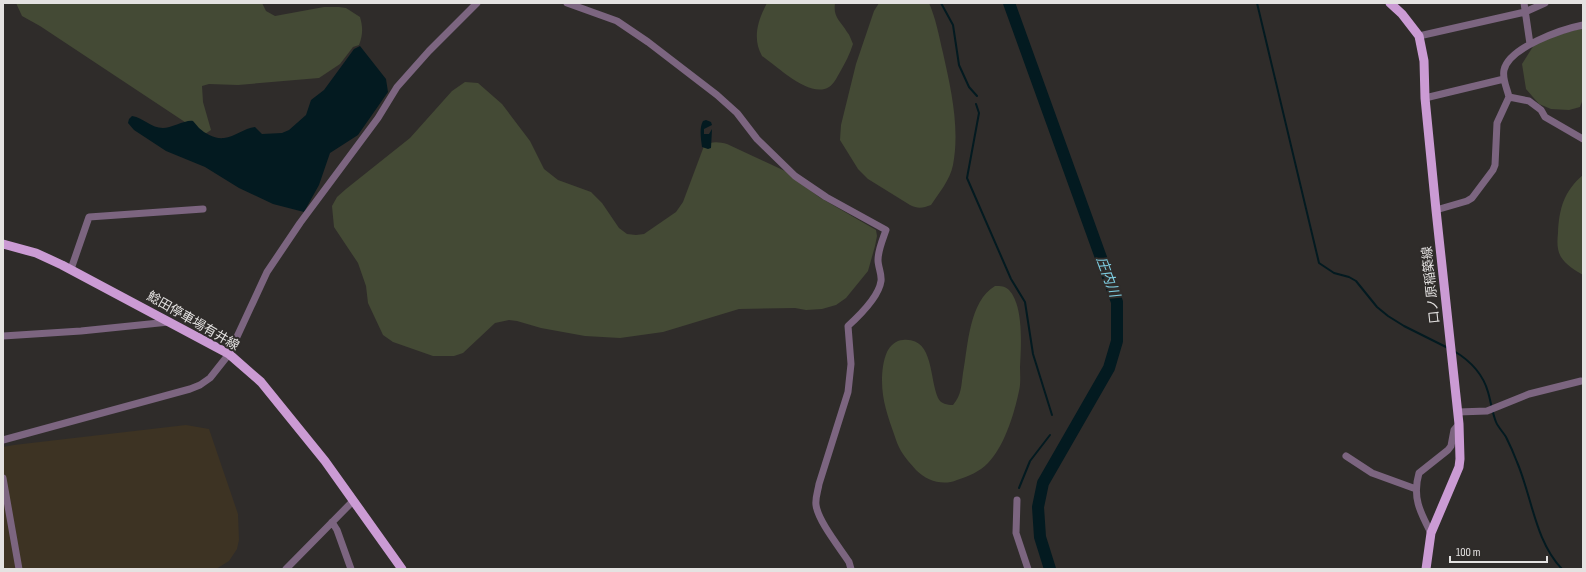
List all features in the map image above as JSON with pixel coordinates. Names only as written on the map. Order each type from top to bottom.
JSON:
[{"type":"main road","name":"口ノ原稲築線","points":[[1390,3],[1402,14],[1419,36],[1424,61],[1425,98],[1459,424],[1459,467],[1431,533],[1426,569]]},
{"type":"main road","name":"鯰田停車場有井線","points":[[3,244],[36,253],[71,269],[229,354],[261,382],[282,407],[325,461],[402,569]]},
{"type":"street","points":[[3,440],[190,389],[200,385],[210,378],[229,354],[267,272],[300,223],[378,118],[397,87],[429,51],[477,3]]},
{"type":"street","points":[[567,3],[617,21],[648,42],[717,95],[737,113],[757,139],[795,176],[826,197],[886,230],[878,260],[881,283],[878,291],[848,326],[851,364],[848,392],[819,484],[816,499],[819,516],[849,562],[851,569]]},
{"type":"street","points":[[1524,3],[1530,44]]},
{"type":"street","points":[[1419,36],[1525,12],[1545,3]]},
{"type":"street","points":[[1436,210],[1467,201],[1472,198],[1493,170],[1495,164],[1497,123],[1509,97],[1504,79],[1506,64],[1511,58],[1530,44],[1567,29],[1583,25]]},
{"type":"street","points":[[1425,98],[1504,79]]},
{"type":"street","points":[[1509,97],[1529,101],[1541,110],[1545,117],[1583,139]]},
{"type":"street","points":[[71,269],[89,217],[203,209]]},
{"type":"street","points":[[3,336],[81,331],[169,322]]},
{"type":"street","points":[[1458,412],[1488,410],[1529,394],[1581,381]]},
{"type":"street","points":[[1431,533],[1418,505],[1416,489],[1419,474],[1448,450],[1451,446],[1454,430],[1459,424]]},
{"type":"street","points":[[1346,456],[1372,473],[1416,489]]},
{"type":"street","points":[[3,478],[19,569]]},
{"type":"street","points":[[1017,500],[1016,533],[1028,569]]},
{"type":"street","points":[[286,569],[353,501]]},
{"type":"street","points":[[332,522],[337,530],[351,569]]},
{"type":"shaded area","points":[[186,425],[209,429],[238,514],[239,540],[237,549],[229,561],[216,569],[3,569],[3,447]]},
{"type":"green space","points":[[16,3],[262,3],[266,11],[275,16],[324,7],[339,7],[346,8],[360,17],[362,34],[359,45],[353,47],[340,64],[319,78],[238,85],[209,84],[202,86],[203,102],[211,130],[205,134],[40,26],[22,16]]},
{"type":"green space","points":[[767,3],[835,3],[836,16],[849,35],[853,44],[844,65],[831,86],[821,90],[803,85],[762,56],[757,43],[757,29]]},
{"type":"green space","points":[[879,3],[929,3],[940,40],[954,109],[956,137],[955,151],[952,171],[947,181],[931,205],[925,207],[918,208],[910,205],[868,179],[858,169],[840,140],[841,125],[856,64],[874,11]]},
{"type":"green space","points":[[1583,28],[1583,99],[1580,107],[1569,110],[1551,109],[1539,104],[1526,89],[1522,64],[1534,45],[1555,36]]},
{"type":"green space","points":[[465,82],[478,83],[502,104],[530,141],[544,169],[558,180],[591,192],[602,203],[619,228],[627,234],[644,234],[676,212],[683,202],[704,146],[715,142],[727,144],[785,171],[819,197],[876,230],[877,236],[868,271],[846,298],[836,305],[822,309],[739,309],[663,332],[620,338],[585,336],[541,328],[509,320],[495,323],[463,353],[454,356],[433,356],[393,342],[383,335],[368,303],[366,286],[358,263],[334,227],[332,206],[337,197],[346,189],[410,138],[452,91]]},
{"type":"green space","points":[[1583,175],[1583,275],[1563,260],[1557,243],[1561,208],[1571,187]]},
{"type":"green space","points":[[995,286],[1003,286],[1009,290],[1014,297],[1019,316],[1021,338],[1020,385],[1008,429],[994,456],[985,466],[970,475],[952,482],[946,483],[930,480],[916,470],[904,456],[898,445],[884,402],[882,388],[883,366],[887,352],[898,341],[913,341],[920,345],[929,360],[938,398],[944,404],[953,405],[961,390],[968,338],[975,313],[986,293]]},
{"type":"water","points":[[360,46],[386,79],[388,92],[358,135],[330,153],[319,185],[304,212],[273,204],[239,188],[205,167],[166,151],[134,130],[128,123],[132,116],[159,128],[170,127],[187,121],[193,121],[207,134],[220,138],[228,137],[255,127],[262,134],[282,133],[289,130],[306,115],[311,100],[324,90],[354,49]]},
{"type":"water","points":[[706,120],[711,122],[712,125],[704,129],[704,134],[709,134],[712,129],[711,148],[708,149],[702,147],[701,137],[702,124],[703,121]]},
{"type":"waterway","points":[[941,3],[953,25],[959,65],[969,87],[977,96]]},
{"type":"waterway","name":"庄内川","points":[[1009,3],[1117,302],[1117,341],[1109,368],[1043,483],[1038,507],[1040,537],[1050,569]]},
{"type":"waterway","points":[[1257,3],[1319,263],[1334,273],[1349,277],[1356,281],[1377,307],[1388,316],[1404,326],[1448,348]]},
{"type":"waterway","points":[[976,104],[979,113],[967,178],[1011,279],[1025,302],[1033,354],[1052,415]]},
{"type":"waterway","points":[[1454,351],[1475,368],[1486,385],[1493,414],[1515,456],[1540,532],[1553,558],[1562,569]]},
{"type":"waterway","points":[[1019,488],[1030,461],[1050,435]]}]
